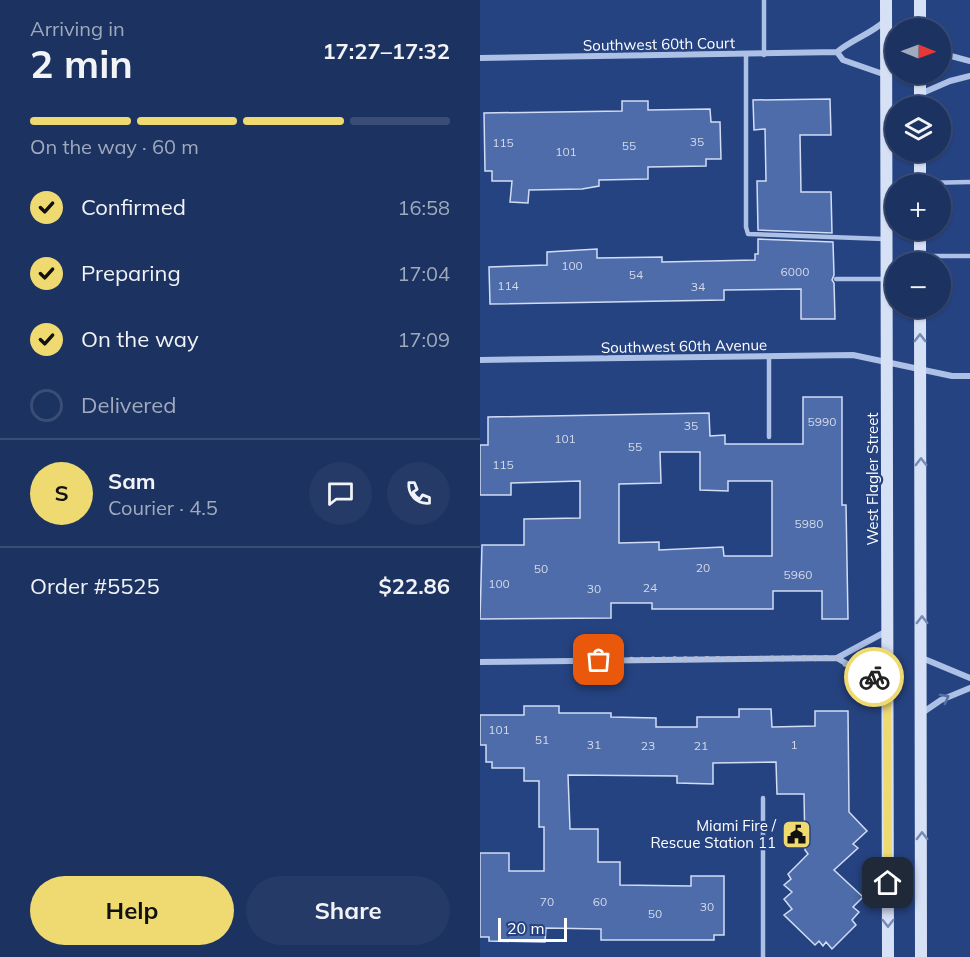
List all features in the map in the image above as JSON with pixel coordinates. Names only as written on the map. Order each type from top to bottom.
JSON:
[{"type":"main road","name":"West Flagler Street","points":[[886,0],[886,18]]},
{"type":"main road","points":[[920,0],[920,18]]},
{"type":"main road","name":"West Flagler Street","points":[[886,84],[887,174]]},
{"type":"main road","name":"West Flagler Street","points":[[887,318],[888,957]]},
{"type":"main road","points":[[920,318],[921,957]]},
{"type":"street","name":"Southwest 60th Court","points":[[480,58],[837,52],[872,33],[885,21]]},
{"type":"street","points":[[837,52],[843,60],[885,75]]},
{"type":"street","points":[[951,56],[970,61]]},
{"type":"street","points":[[928,96],[950,81],[970,76]]},
{"type":"street","name":"Southwest 60th Avenue","points":[[480,360],[853,355],[952,376],[970,376]]},
{"type":"street","points":[[480,662],[837,658],[887,631]]},
{"type":"street","points":[[837,658],[866,675],[887,680]]},
{"type":"street","points":[[922,658],[970,678]]},
{"type":"street","points":[[922,713],[941,700],[970,688]]},
{"type":"lane","points":[[764,0],[764,55]]},
{"type":"lane","points":[[746,55],[746,227],[748,234],[885,239]]},
{"type":"lane","points":[[951,183],[970,183]]},
{"type":"lane","points":[[951,257],[970,256]]},
{"type":"lane","points":[[836,279],[885,279]]},
{"type":"lane","points":[[769,357],[769,437]]},
{"type":"lane","points":[[763,798],[763,957]]},
{"type":"building","points":[[830,99],[831,135],[800,135],[801,192],[831,192],[832,233],[758,230],[757,181],[766,181],[765,129],[754,130],[753,100]]},
{"type":"building","points":[[622,101],[648,101],[648,110],[710,109],[711,122],[720,122],[721,159],[706,159],[706,166],[648,167],[648,179],[599,180],[599,186],[582,189],[529,190],[528,203],[510,202],[512,181],[492,181],[492,171],[485,171],[484,113],[622,111]]},
{"type":"building","points":[[758,239],[833,242],[834,275],[832,280],[835,319],[801,319],[801,289],[724,290],[724,300],[490,304],[489,267],[547,265],[547,252],[597,249],[597,258],[662,257],[662,262],[755,260],[755,254],[758,254]]},
{"type":"building","points":[[803,397],[842,397],[842,505],[846,505],[848,619],[822,619],[822,591],[773,591],[773,609],[652,609],[652,603],[611,603],[611,618],[480,619],[482,545],[524,545],[524,519],[580,518],[580,481],[511,483],[511,495],[480,495],[480,445],[488,445],[488,417],[709,413],[710,436],[725,435],[725,444],[803,444]],"holes":[[[660,452],[700,452],[700,490],[728,491],[728,481],[772,481],[772,556],[724,556],[723,547],[659,550],[659,542],[619,543],[619,484],[661,483]]]},
{"type":"building","points":[[524,706],[559,706],[559,713],[611,713],[611,717],[656,718],[656,727],[697,727],[697,717],[739,717],[739,709],[771,709],[772,727],[815,726],[815,711],[848,711],[849,812],[867,831],[853,844],[858,848],[834,870],[863,897],[853,907],[859,912],[852,920],[856,925],[832,949],[826,942],[823,946],[819,941],[815,945],[784,915],[792,909],[784,899],[792,892],[784,885],[791,879],[788,874],[808,854],[805,850],[804,794],[777,794],[776,762],[713,763],[713,784],[677,783],[677,776],[568,775],[570,829],[598,829],[598,862],[620,862],[620,885],[691,886],[691,876],[724,876],[724,935],[714,935],[714,940],[601,940],[601,929],[546,928],[545,942],[489,941],[489,937],[480,937],[480,853],[509,853],[509,871],[544,871],[544,827],[539,827],[539,781],[524,781],[524,768],[492,768],[492,762],[486,762],[486,745],[480,745],[480,715],[524,715]]},
{"type":"way so far","points":[[599,660],[837,658],[853,669],[874,677]]},
{"type":"place","name":"Miami Fire / Rescue Station 11","points":[[797,834]]},
{"type":"route","points":[[874,677],[887,680],[888,883]]}]
